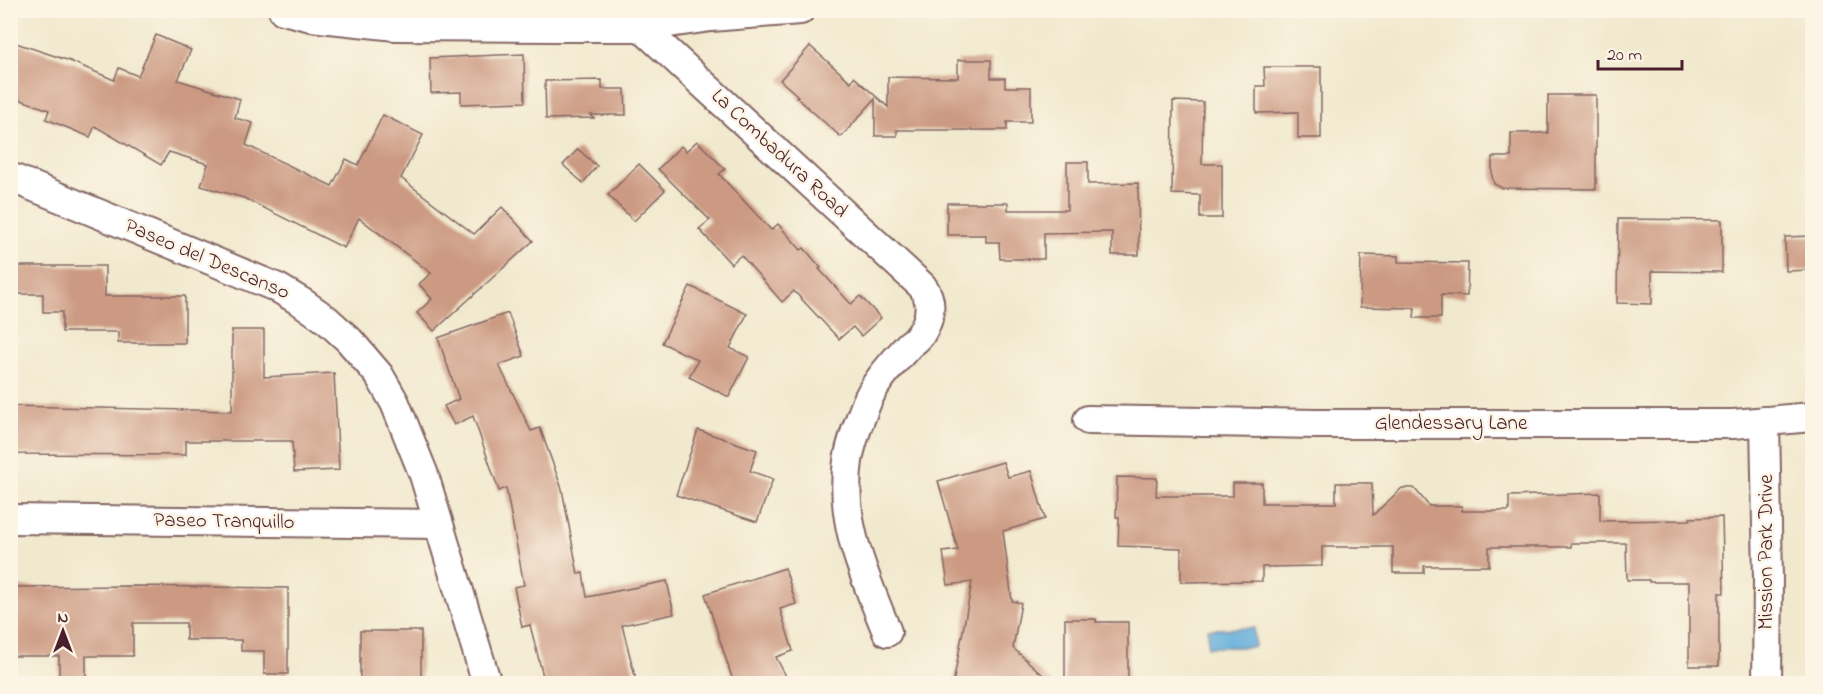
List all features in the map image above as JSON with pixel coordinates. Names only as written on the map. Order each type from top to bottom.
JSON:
[{"type":"street","points":[[283,10],[311,17],[396,26],[641,27],[711,17],[800,10]]},
{"type":"street","name":"La Combadura Road","points":[[641,27],[928,294],[931,307],[921,334],[884,375],[868,399],[854,436],[848,461],[846,489],[848,521],[855,549],[886,632]]},
{"type":"street","name":"Paseo del Descanso","points":[[10,177],[278,288],[327,320],[349,340],[379,375],[395,403],[424,475],[487,684]]},
{"type":"street","name":"Glendessary Lane","points":[[1088,420],[1316,424],[1733,424],[1812,417]]},
{"type":"street","name":"Mission Park Drive","points":[[1765,421],[1767,684]]},
{"type":"street","name":"Paseo Tranquillo","points":[[10,519],[438,524]]},
{"type":"water","points":[[1254,628],[1255,647],[1208,647],[1208,629]]},
{"type":"building","points":[[156,35],[191,50],[178,80],[240,99],[235,118],[253,123],[246,145],[332,186],[346,159],[358,165],[383,115],[423,135],[401,178],[474,234],[502,207],[533,241],[434,331],[417,313],[432,299],[419,284],[431,273],[359,218],[344,248],[244,198],[201,186],[208,164],[169,152],[161,165],[95,126],[90,137],[46,119],[49,110],[10,96],[10,41],[70,61],[114,80],[119,68],[138,76]]},
{"type":"building","points":[[810,46],[851,82],[854,77],[888,107],[888,77],[958,78],[958,60],[991,60],[991,78],[1005,78],[1005,87],[1031,87],[1031,122],[1007,122],[1007,130],[897,130],[897,136],[875,136],[875,99],[841,137],[780,80]]},
{"type":"building","points":[[524,54],[525,102],[461,104],[461,92],[431,93],[430,58]]},
{"type":"building","points":[[1264,67],[1321,67],[1321,138],[1298,138],[1298,112],[1256,113],[1256,86],[1265,86]]},
{"type":"building","points":[[602,80],[602,89],[625,89],[626,115],[546,119],[545,81]]},
{"type":"building","points":[[1548,95],[1596,95],[1596,189],[1502,188],[1494,184],[1492,157],[1511,157],[1511,133],[1548,133]]},
{"type":"building","points":[[1173,101],[1203,102],[1202,164],[1222,164],[1222,218],[1200,218],[1200,195],[1172,194]]},
{"type":"building","points":[[697,141],[725,169],[719,174],[771,230],[778,224],[801,250],[804,248],[821,268],[819,269],[851,304],[860,296],[881,318],[861,336],[853,327],[839,339],[794,291],[782,302],[741,255],[731,264],[699,229],[710,220],[658,169],[681,146],[686,151]]},
{"type":"building","points":[[578,149],[597,166],[583,183],[563,165]]},
{"type":"building","points":[[1067,162],[1088,162],[1088,184],[1138,183],[1139,255],[1112,255],[1112,232],[1044,233],[1044,259],[1000,259],[999,242],[986,242],[986,235],[947,235],[947,203],[1008,203],[1008,210],[1067,210]]},
{"type":"building","points":[[639,164],[665,190],[634,221],[608,195]]},
{"type":"building","points":[[1618,219],[1722,220],[1722,272],[1652,271],[1652,304],[1617,303]]},
{"type":"building","points":[[1812,236],[1812,270],[1786,271],[1785,237]]},
{"type":"building","points":[[1361,255],[1398,256],[1398,262],[1468,263],[1467,296],[1441,295],[1441,318],[1414,318],[1415,308],[1360,307]]},
{"type":"building","points":[[10,266],[105,266],[105,296],[185,296],[185,343],[118,343],[118,332],[62,332],[62,312],[43,312],[43,294],[10,294]]},
{"type":"building","points":[[690,286],[747,314],[730,348],[749,357],[729,397],[689,377],[698,360],[662,343]]},
{"type":"building","points":[[508,313],[524,356],[499,365],[531,431],[540,428],[562,489],[578,574],[583,573],[587,597],[667,581],[674,614],[622,625],[637,684],[545,684],[530,625],[522,627],[514,587],[524,585],[506,488],[499,491],[473,416],[454,425],[444,406],[459,399],[438,338]]},
{"type":"building","points":[[232,330],[264,330],[264,377],[334,373],[339,470],[294,472],[292,441],[186,441],[186,455],[10,454],[10,406],[232,411]]},
{"type":"building","points":[[698,430],[757,450],[750,471],[773,479],[757,522],[676,495]]},
{"type":"building","points":[[1003,462],[1008,477],[1031,471],[1045,519],[1003,531],[1012,601],[1021,603],[1013,648],[1053,684],[953,684],[972,582],[948,585],[943,552],[958,550],[938,481]]},
{"type":"building","points":[[1117,477],[1157,478],[1156,496],[1233,496],[1233,483],[1262,483],[1262,503],[1336,503],[1336,483],[1372,483],[1373,515],[1402,488],[1414,488],[1429,506],[1462,506],[1462,511],[1509,511],[1509,496],[1600,493],[1600,521],[1690,520],[1690,518],[1722,517],[1724,593],[1719,593],[1719,666],[1689,666],[1689,582],[1627,580],[1626,543],[1571,543],[1571,547],[1489,547],[1489,566],[1424,566],[1424,573],[1393,573],[1393,547],[1322,547],[1322,566],[1262,567],[1262,581],[1181,582],[1181,548],[1118,546]]},
{"type":"building","points":[[785,568],[796,604],[780,609],[793,651],[776,657],[790,684],[734,684],[705,594]]},
{"type":"building","points":[[10,587],[288,588],[288,674],[264,674],[264,651],[241,651],[241,640],[186,640],[186,623],[133,623],[133,656],[86,656],[86,679],[59,679],[59,656],[10,656]]},
{"type":"building","points":[[1065,619],[1128,622],[1128,683],[1065,683]]},
{"type":"building","points":[[360,631],[421,631],[421,684],[360,684]]}]
